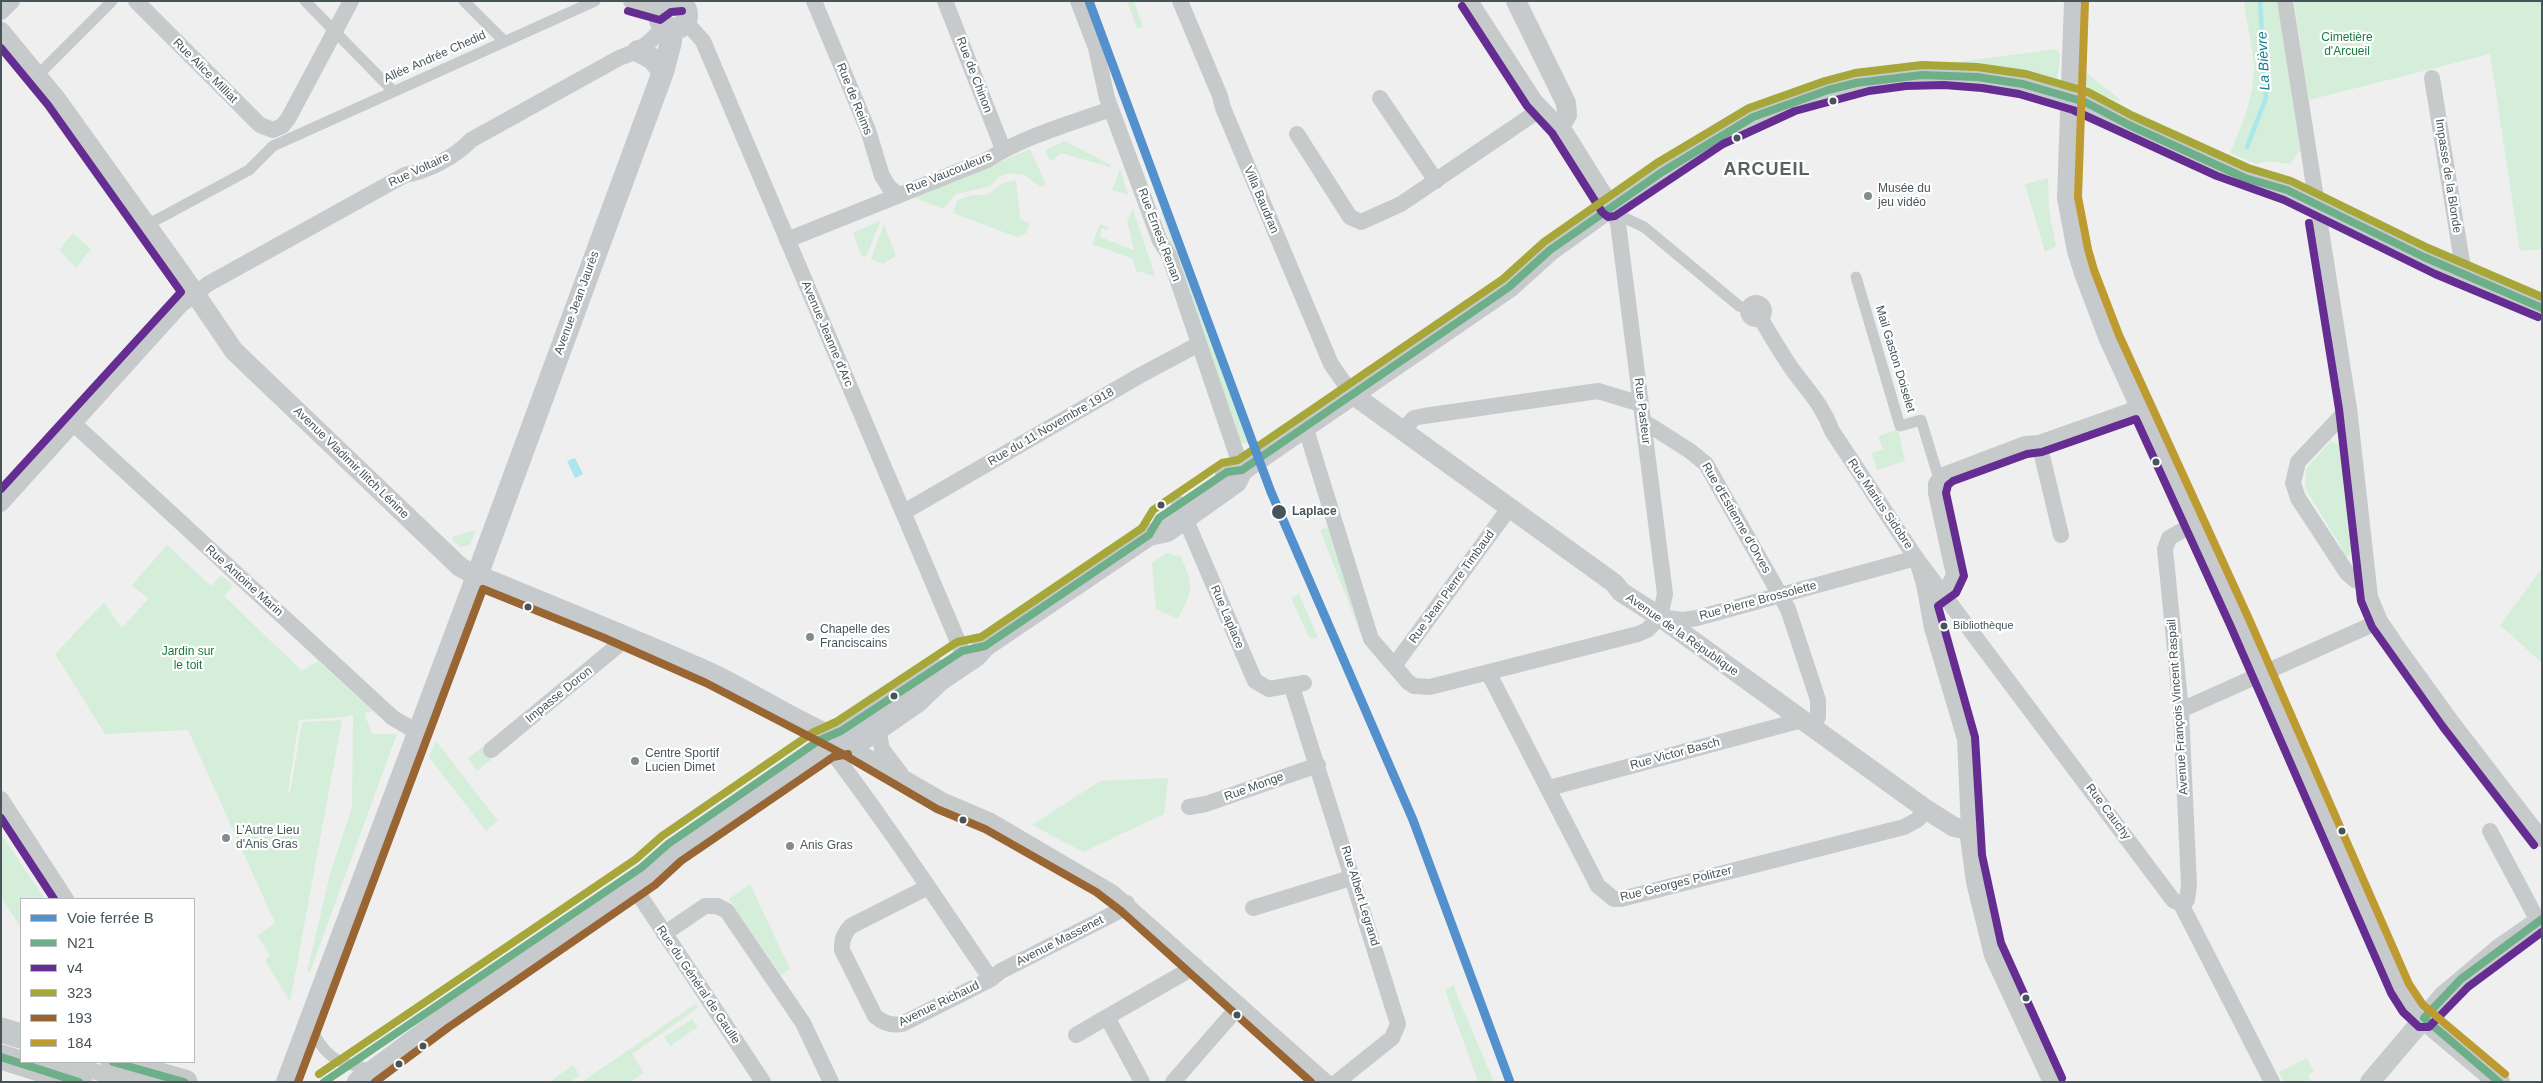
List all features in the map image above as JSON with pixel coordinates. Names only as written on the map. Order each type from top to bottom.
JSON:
[{"type":"main road","points":[[2075,1],[2068,198],[2078,250],[2110,339],[2263,674],[2400,989],[2410,1005],[2499,1082]]},
{"type":"main road","name":"Avenue Jean Jaurès","points":[[287,1082],[477,576],[663,72],[671,42],[673,15]]},
{"type":"main road","points":[[638,51],[653,59],[663,72]]},
{"type":"main road","points":[[362,1072],[634,888],[656,871],[675,852],[835,743],[920,688],[976,656],[985,646],[1149,535],[1160,518],[1182,511],[1226,472],[1242,470],[1509,287],[1550,250],[1614,215],[1662,172],[1747,120],[1784,104],[1856,83],[1922,75],[1976,77],[2023,84],[2057,93],[2085,102],[2129,125],[2245,178],[2272,198],[2317,213],[2388,249],[2424,257],[2542,308]]},
{"type":"main road","name":"Avenue Vladimir Ilitch Lénine","points":[[477,576],[710,674],[835,743]]},
{"type":"main road","points":[[835,743],[863,739],[878,730],[917,702],[920,688],[962,652],[985,646]]},
{"type":"main road","points":[[1,1030],[20,1036]]},
{"type":"main road","points":[[1,1056],[20,1062]]},
{"type":"main road","points":[[22,1063],[80,1082]]},
{"type":"main road","points":[[116,1063],[139,1074],[185,1082]]},
{"type":"street","points":[[1,12],[12,1]]},
{"type":"street","points":[[37,76],[112,1]]},
{"type":"street","name":"Rue Alice Milliat","points":[[136,1],[260,126],[283,134]]},
{"type":"street","points":[[305,1],[393,91]]},
{"type":"street","points":[[283,134],[288,120],[352,1]]},
{"type":"street","points":[[464,1],[504,41]]},
{"type":"street","name":"Allée Andrée Chedid","points":[[147,225],[249,170],[283,134],[393,91],[595,1]]},
{"type":"street","points":[[631,1],[673,15]]},
{"type":"street","name":"Rue de Reims","points":[[814,1],[868,130],[882,176],[889,187],[897,194]]},
{"type":"street","name":"Rue de Chinon","points":[[945,1],[1003,149]]},
{"type":"street","name":"Rue Ernest Renan","points":[[1078,1],[1096,48],[1111,109],[1160,241],[1169,255],[1242,470]]},
{"type":"street","name":"Villa Baudran","points":[[1180,1],[1331,364],[1352,394]]},
{"type":"street","points":[[1470,1],[1540,109],[1560,127],[1614,215]]},
{"type":"street","points":[[1516,1],[1566,103],[1567,115],[1560,127]]},
{"type":"street","points":[[2286,1],[2317,213],[2349,408],[2370,598],[2380,621],[2451,721],[2542,839]]},
{"type":"street","name":"Rue Voltaire","points":[[1,504],[181,305],[195,294],[227,272],[405,175],[418,173],[462,150],[470,140],[620,58],[638,51],[649,44],[673,15]]},
{"type":"street","name":"Avenue Jeanne d'Arc","points":[[673,15],[702,37],[962,652]]},
{"type":"street","name":"Avenue Vladimir Ilitch Lénine","points":[[1,32],[37,76],[147,225],[237,354],[460,567],[477,576]]},
{"type":"street","name":"Impasse de la Blonde","points":[[2432,78],[2464,274]]},
{"type":"street","points":[[1380,98],[1436,181]]},
{"type":"street","name":"Rue Vaucouleurs","points":[[787,240],[897,194],[978,163],[1003,149],[1049,129],[1111,109]]},
{"type":"street","points":[[1297,134],[1350,217],[1356,221],[1365,221],[1376,213],[1401,204],[1540,109]]},
{"type":"street","name":"Rue Marius Sidobre","points":[[1614,215],[1644,227],[1739,306],[1754,314],[1789,364],[1813,394],[1825,413],[1832,431],[1916,558],[1932,628],[1965,739],[1970,830],[1976,882],[1994,955],[2054,1082]]},
{"type":"street","name":"Rue Pasteur","points":[[1614,215],[1641,404],[1665,594],[1660,617]]},
{"type":"street","name":"Mail Gaston Doiselet","points":[[1856,277],[1900,426],[1921,420],[1939,479]]},
{"type":"street","name":"Rue du 11 Novembre 1918","points":[[904,512],[1139,376],[1199,344]]},
{"type":"street","points":[[1403,430],[1410,421],[1418,417],[1598,392],[1641,404]]},
{"type":"street","name":"Avenue de la République","points":[[1352,394],[1614,583],[1621,592],[1660,617],[1927,810],[1954,827],[1970,830]]},
{"type":"street","points":[[1927,602],[1953,580],[1954,571],[1936,493],[1939,479],[1948,472],[2025,444],[2039,443],[2141,407]]},
{"type":"street","points":[[2349,408],[2298,462],[2293,484],[2298,498],[2347,573],[2355,580],[2368,584]]},
{"type":"street","name":"Rue d'Estienne d'Orves","points":[[1643,421],[1690,450],[1706,464],[1788,608],[1818,700],[1818,717],[1808,723]]},
{"type":"street","name":"Rue Antoine Marin","points":[[74,424],[393,718],[418,733]]},
{"type":"street","points":[[1305,426],[1371,640],[1414,686],[1430,687],[1638,634],[1647,630],[1660,617]]},
{"type":"street","points":[[2039,443],[2060,535]]},
{"type":"street","name":"Rue Jean Pierre Timbaud","points":[[1394,666],[1510,507]]},
{"type":"street","name":"Rue Laplace","points":[[1182,511],[1255,681],[1269,689],[1298,685]]},
{"type":"street","name":"Avenue François Vincent Raspail","points":[[2181,904],[2187,900],[2189,892],[2181,710],[2165,549],[2169,538],[2194,524]]},
{"type":"street","name":"Rue Cauchy","points":[[1916,558],[2173,900],[2181,904],[2272,1082]]},
{"type":"street","name":"Rue Pierre Brossolette","points":[[1660,617],[1683,620],[1697,618],[1916,558]]},
{"type":"street","points":[[2181,710],[2380,621]]},
{"type":"street","name":"Impasse Doron","points":[[491,750],[627,638]]},
{"type":"street","name":"Rue Georges Politzer","points":[[1488,672],[1598,886],[1614,899],[1621,899],[1904,827],[1917,820],[1927,810]]},
{"type":"street","name":"Rue Albert Legrand","points":[[1298,685],[1318,764],[1398,1024],[1392,1038],[1337,1082]]},
{"type":"street","name":"Rue Victor Basch","points":[[1549,788],[1808,723]]},
{"type":"street","points":[[878,730],[882,749],[905,780]]},
{"type":"street","points":[[835,743],[1029,842],[1101,884],[1128,903],[1326,1082]]},
{"type":"street","name":"Avenue Richaud","points":[[835,743],[928,887],[991,979],[902,1024],[894,1026],[881,1021],[875,1016],[842,950],[842,942],[845,932],[850,926],[928,887]]},
{"type":"street","name":"Rue Monge","points":[[1189,807],[1206,804],[1318,764]]},
{"type":"street","points":[[1,799],[65,898]]},
{"type":"street","points":[[2370,1082],[2460,979],[2540,920],[2490,830]]},
{"type":"street","points":[[1253,908],[1354,877]]},
{"type":"street","name":"Rue du Général de Gaulle","points":[[634,888],[764,1082]]},
{"type":"street","name":"Avenue Massenet","points":[[991,979],[1001,971],[1117,912],[1128,903]]},
{"type":"street","points":[[664,934],[705,906],[717,906],[727,911],[803,1023],[831,1082]]},
{"type":"street","points":[[1076,1035],[1196,966]]},
{"type":"street","points":[[1173,1082],[1240,1005]]},
{"type":"street","points":[[1107,1017],[1142,1082]]},
{"type":"street","points":[[309,1023],[324,1051],[332,1058],[362,1072]]},
{"type":"street","points":[[47,1071],[67,1063],[139,1074]]},
{"type":"green space","points":[[1127,1],[1134,1],[1143,27],[1137,29]]},
{"type":"green space","points":[[2244,1],[2277,1],[2300,151],[2290,164],[2268,161],[2256,164],[2230,153],[2246,113],[2253,82],[2253,54]]},
{"type":"green space","name":"Cimetière d'Arcueil","points":[[2294,1],[2542,1],[2542,249],[2520,251],[2490,54],[2309,100]]},
{"type":"green space","points":[[2056,49],[2060,55],[2057,82],[1994,67],[1943,64]]},
{"type":"green space","points":[[2085,72],[2123,102],[2083,90]]},
{"type":"green space","points":[[1065,141],[1111,165],[1110,167],[1060,153],[1053,161],[1049,160],[1045,150]]},
{"type":"green space","points":[[1030,149],[1046,184],[1041,187],[1024,175],[1009,173],[999,177],[991,186],[956,194],[943,209],[915,198]]},
{"type":"green space","points":[[1120,169],[1128,195],[1112,190]]},
{"type":"green space","points":[[2048,178],[2049,209],[2056,246],[2045,252],[2025,184]]},
{"type":"green space","points":[[1016,180],[1020,218],[1030,224],[1026,233],[1017,237],[953,213],[957,200],[972,195],[987,195],[1003,183]]},
{"type":"green space","points":[[1133,209],[1155,276],[1136,271],[1133,259],[1092,244],[1100,224],[1109,227],[1108,230],[1102,228],[1100,237],[1134,250],[1127,221]]},
{"type":"green space","points":[[1163,209],[1249,443],[1237,443],[1161,212]]},
{"type":"green space","points":[[881,220],[866,257],[861,255],[853,233]]},
{"type":"green space","points":[[884,224],[896,256],[883,264],[871,259]]},
{"type":"green space","points":[[73,233],[91,249],[76,268],[59,250]]},
{"type":"green space","points":[[1898,430],[1905,461],[1877,470],[1872,453],[1883,449],[1878,436]]},
{"type":"green space","points":[[2331,441],[2336,444],[2346,442],[2357,553],[2351,552],[2345,560],[2340,552],[2343,550],[2305,488],[2306,469]]},
{"type":"green space","points":[[1330,526],[1363,640],[1320,530]]},
{"type":"green space","points":[[476,531],[470,545],[460,547],[452,539],[454,536]]},
{"type":"green space","name":"Jardin sur le toit","points":[[167,545],[211,586],[221,575],[233,586],[224,596],[302,671],[318,661],[373,711],[364,713],[372,734],[397,734],[310,972],[307,972],[330,874],[352,807],[353,715],[299,720],[288,792],[290,793],[302,722],[342,720],[290,1002],[265,960],[270,955],[257,936],[275,923],[188,730],[105,734],[55,654],[104,602],[122,628],[148,599],[132,585]]},
{"type":"green space","points":[[1167,553],[1181,557],[1190,582],[1189,595],[1178,619],[1156,609],[1152,563]]},
{"type":"green space","points":[[2542,568],[2542,663],[2500,625]]},
{"type":"green space","points":[[1299,594],[1318,637],[1310,639],[1291,598]]},
{"type":"green space","points":[[436,741],[498,821],[486,831],[429,757]]},
{"type":"green space","points":[[482,747],[492,759],[477,771],[468,758]]},
{"type":"green space","points":[[1168,778],[1164,814],[1083,852],[1032,825],[1100,781]]},
{"type":"green space","points":[[1,834],[44,898],[20,898],[20,926],[1,897]]},
{"type":"green space","points":[[750,884],[790,969],[781,975],[729,899]]},
{"type":"green space","points":[[1454,985],[1494,1082],[1478,1082],[1445,990]]},
{"type":"green space","points":[[695,1004],[698,1008],[632,1054],[644,1073],[630,1082],[582,1082]]},
{"type":"green space","points":[[692,1019],[698,1027],[670,1046],[664,1037]]},
{"type":"green space","points":[[2307,1058],[2314,1071],[2308,1075],[2311,1082],[2284,1082],[2279,1072]]},
{"type":"green space","points":[[573,1065],[580,1075],[570,1082],[549,1082]]},
{"type":"water","points":[[575,458],[583,474],[575,478],[567,461]]},
{"type":"waterway","name":"La Bièvre","points":[[2247,147],[2266,98],[2260,1]]},
{"type":"rail line","name":"B","points":[[1089,1],[1271,492],[1413,820],[1510,1082]]},
{"type":"transit line","name":"184","points":[[2085,1],[2078,197],[2094,270],[2119,335],[2249,619],[2409,984],[2423,1005],[2505,1074]]},
{"type":"transit line","name":"v4","points":[[1462,6],[1527,106],[1552,133],[1602,212],[1608,217],[1615,216],[1723,144],[1795,111],[1869,91],[1906,86],[1944,85],[1982,88],[2019,94],[2073,110],[2217,176],[2284,200],[2435,274],[2538,317]]},
{"type":"transit line","name":"v4","points":[[628,11],[660,20],[671,12],[682,11]]},
{"type":"transit line","name":"v4","points":[[1,48],[48,105],[181,292],[1,489]]},
{"type":"transit line","name":"323","points":[[319,1074],[636,859],[662,836],[812,733],[836,722],[957,642],[981,637],[1142,528],[1153,510],[1222,463],[1238,460],[1503,279],[1544,242],[1657,163],[1749,108],[1825,81],[1855,73],[1922,65],[1977,67],[2026,74],[2088,92],[2133,116],[2248,168],[2291,181],[2428,248],[2542,297]]},
{"type":"transit line","name":"N21","points":[[324,1082],[642,867],[668,844],[818,741],[841,731],[962,651],[985,646],[1149,535],[1159,518],[1227,472],[1242,470],[1509,287],[1550,250],[1662,172],[1753,117],[1828,90],[1856,83],[1922,75],[1977,77],[2023,84],[2085,102],[2129,125],[2245,178],[2287,190],[2424,257],[2542,308]]},
{"type":"transit line","name":"v4","points":[[2309,223],[2339,409],[2361,601],[2372,627],[2443,727],[2534,845]]},
{"type":"transit line","name":"v4","points":[[2062,1078],[2001,943],[1982,855],[1975,737],[1938,606],[1956,593],[1964,576],[1946,493],[1948,485],[1953,481],[2027,454],[2042,452],[2136,419],[2231,627],[2391,993],[2403,1012],[2419,1027],[2429,1027],[2468,987],[2542,932]]},
{"type":"transit line","name":"193","points":[[298,1082],[483,589],[602,637],[706,683],[841,753],[937,809],[985,829],[1096,892],[1121,911],[1311,1082]]},
{"type":"transit line","name":"193","points":[[375,1082],[449,1027],[655,885],[681,861],[833,757],[848,754]]},
{"type":"transit line","name":"v4","points":[[1,818],[53,898]]},
{"type":"transit line","name":"N21","points":[[2499,1082],[2424,1018],[2461,979],[2542,919]]},
{"type":"transit line","name":"N21","points":[[1,1057],[79,1082]]},
{"type":"transit line","name":"N21","points":[[117,1063],[184,1082]]},
{"type":"place","name":"Musée du jeu vidéo","points":[[1868,196]]},
{"type":"place","name":"Laplace","points":[[1279,512]]},
{"type":"place","name":"Bibliothèque","points":[[1944,626]]},
{"type":"place","name":"Chapelle des Franciscains","points":[[810,637]]},
{"type":"place","name":"Centre Sportif Lucien Dimet","points":[[635,761]]},
{"type":"place","name":"L’Autre Lieu d'Anis Gras","points":[[226,838]]},
{"type":"place","name":"Anis Gras","points":[[790,846]]},
{"type":"district","name":"ARCUEIL","points":[[1767,170]]}]
